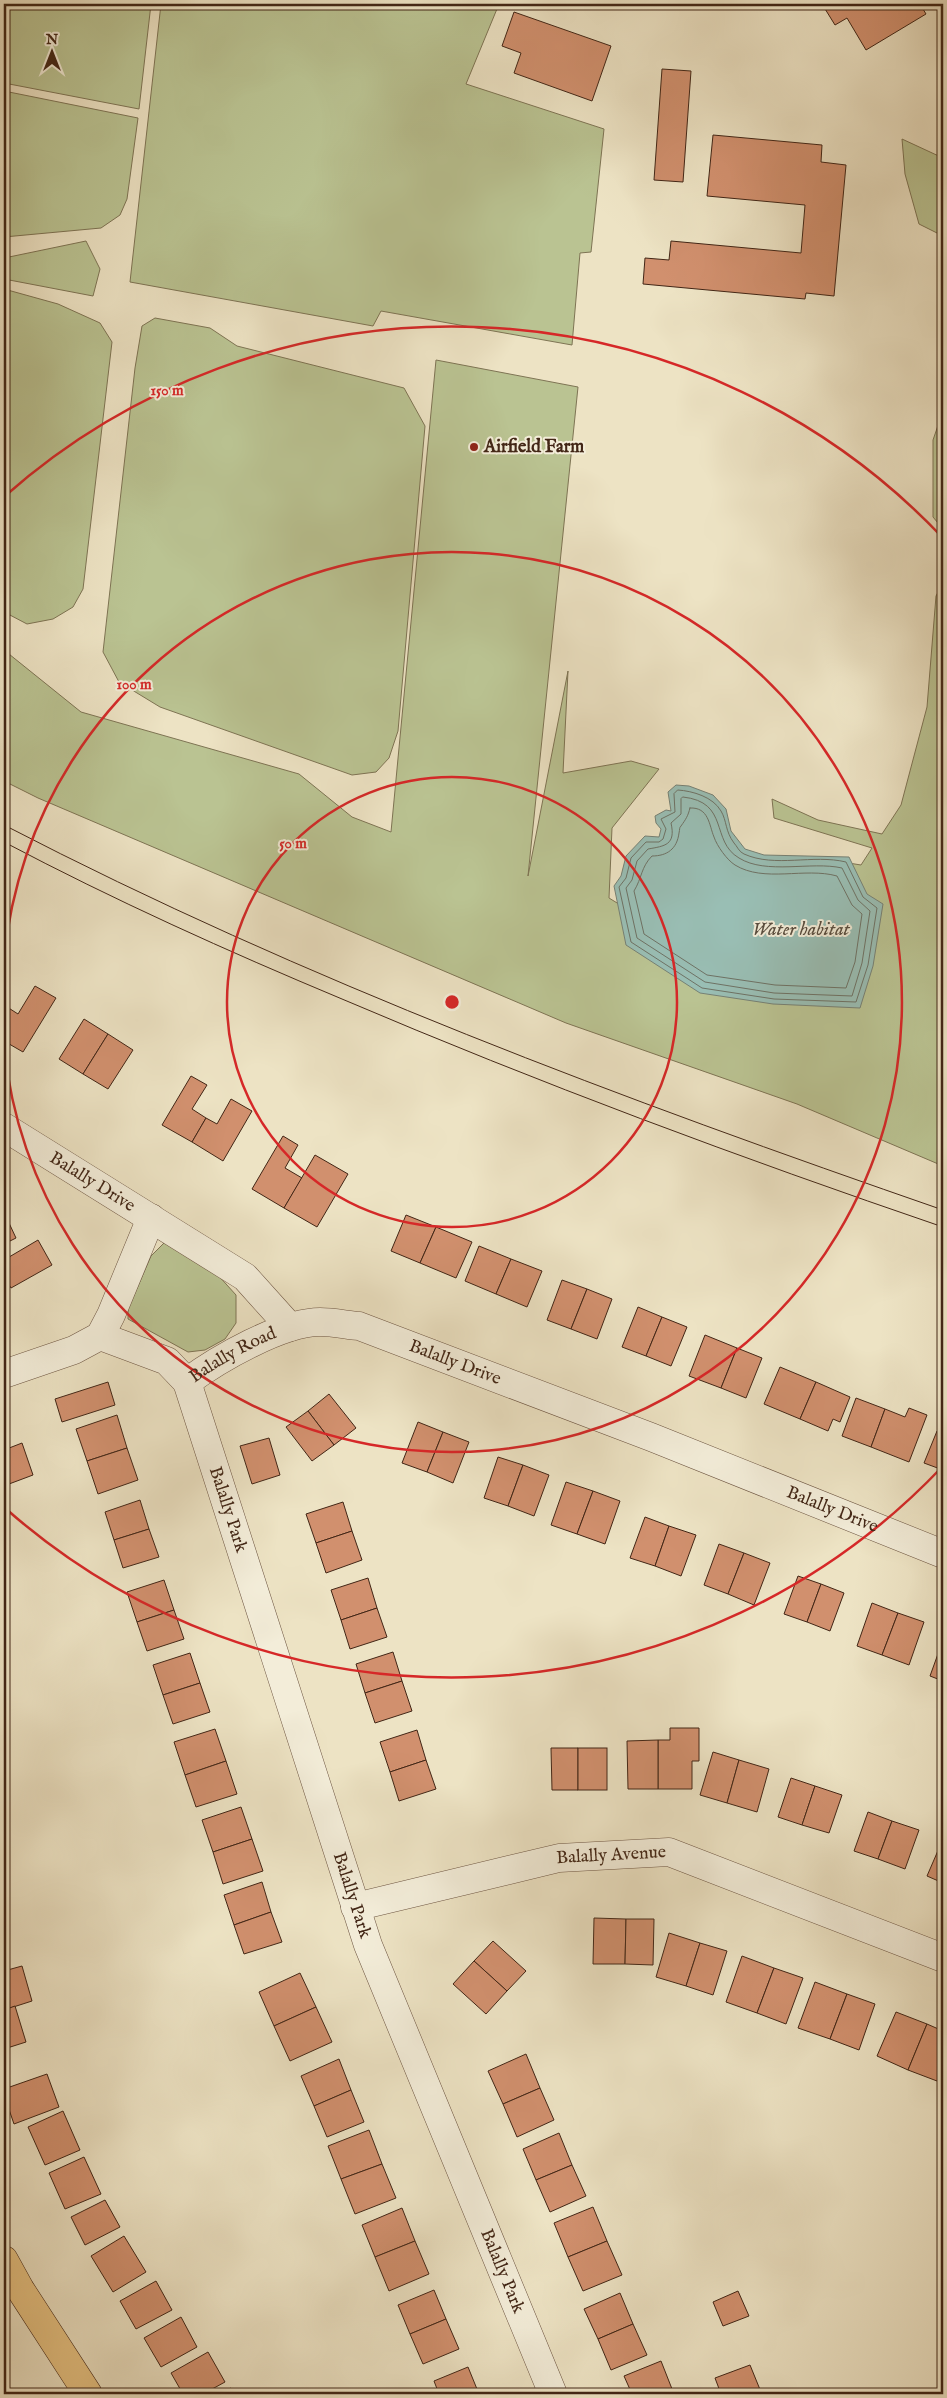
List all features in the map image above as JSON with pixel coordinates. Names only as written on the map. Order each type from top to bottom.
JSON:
[{"type":"main road","points":[[4,2260],[20,2289],[88,2394]]},
{"type":"street","name":"Balally Drive","points":[[4,1127],[245,1277],[290,1327],[320,1322],[359,1326],[651,1437],[943,1554]]},
{"type":"street","points":[[4,1374],[74,1350],[100,1336],[151,1218]]},
{"type":"street","name":"Balally Road","points":[[100,1336],[167,1362],[187,1382],[207,1367],[290,1327]]},
{"type":"street","name":"Balally Park","points":[[187,1382],[368,1945],[553,2394]]},
{"type":"street","name":"Balally Avenue","points":[[355,1907],[559,1858],[669,1852],[943,1958]]},
{"type":"green space","points":[[4,4],[151,4],[139,109],[4,83]]},
{"type":"green space","points":[[161,4],[499,4],[466,84],[604,129],[591,252],[580,253],[572,345],[381,311],[373,326],[130,282]]},
{"type":"green space","points":[[4,91],[138,118],[127,199],[120,215],[101,228],[4,237]]},
{"type":"green space","points":[[902,139],[943,158],[943,236],[919,224],[905,174]]},
{"type":"green space","points":[[86,241],[100,269],[93,296],[4,279],[4,256],[9,257]]},
{"type":"green space","points":[[4,289],[58,304],[100,323],[112,342],[83,589],[73,607],[53,619],[27,624],[8,614],[4,609]]},
{"type":"green space","points":[[155,318],[210,328],[237,346],[404,388],[425,426],[398,731],[389,758],[376,772],[352,775],[160,707],[119,682],[103,652],[135,368],[142,326]]},
{"type":"green space","points":[[436,360],[578,387],[528,876],[568,671],[563,773],[631,761],[659,769],[612,828],[609,898],[692,949],[830,860],[861,865],[872,848],[774,818],[772,799],[818,820],[882,834],[901,805],[927,707],[936,596],[943,583],[943,1166],[797,1104],[566,1023],[38,798],[4,781],[4,650],[81,712],[299,774],[352,817],[391,832]]},
{"type":"green space","points":[[943,411],[943,529],[933,517],[933,440]]},
{"type":"green space","points":[[165,1242],[217,1274],[236,1295],[236,1323],[225,1339],[205,1350],[188,1352],[128,1319],[128,1309],[151,1256]]},
{"type":"water","name":"Water habitat","points":[[676,785],[689,786],[713,795],[726,809],[731,831],[745,849],[764,855],[849,857],[867,894],[883,904],[873,966],[860,1008],[773,1004],[700,993],[626,945],[614,886],[621,876],[626,856],[645,836],[659,837],[661,829],[656,823],[655,816],[666,810],[671,811],[668,792]]},
{"type":"building","points":[[822,4],[920,4],[926,14],[866,50],[847,18],[835,25]]},
{"type":"building","points":[[514,12],[611,46],[592,101],[514,73],[521,53],[502,46]]},
{"type":"building","points":[[662,69],[691,71],[683,182],[654,180]]},
{"type":"building","points":[[713,135],[822,145],[821,162],[846,165],[834,296],[806,293],[805,299],[643,284],[645,258],[669,260],[671,241],[801,253],[805,205],[707,196]]},
{"type":"building","points":[[35,986],[56,998],[23,1052],[4,1041],[4,1005],[18,1014]]},
{"type":"building","points":[[84,1019],[108,1034],[83,1074],[59,1059]]},
{"type":"building","points":[[108,1034],[133,1050],[108,1089],[83,1074]]},
{"type":"building","points":[[191,1076],[207,1085],[192,1109],[206,1118],[192,1142],[162,1125]]},
{"type":"building","points":[[231,1099],[252,1111],[223,1161],[192,1142],[206,1118],[217,1124]]},
{"type":"building","points":[[283,1136],[298,1145],[285,1168],[302,1178],[284,1208],[252,1189]]},
{"type":"building","points":[[315,1155],[348,1174],[317,1227],[284,1208]]},
{"type":"building","points":[[406,1215],[436,1227],[420,1263],[391,1251]]},
{"type":"building","points":[[9,1223],[16,1238],[4,1244],[4,1225]]},
{"type":"building","points":[[436,1227],[472,1242],[456,1278],[420,1263]]},
{"type":"building","points":[[38,1240],[52,1265],[11,1288],[4,1276],[4,1260]]},
{"type":"building","points":[[479,1246],[511,1259],[496,1294],[465,1281]]},
{"type":"building","points":[[511,1259],[542,1271],[527,1307],[496,1294]]},
{"type":"building","points":[[562,1280],[587,1289],[571,1329],[547,1320]]},
{"type":"building","points":[[587,1289],[612,1299],[597,1339],[571,1329]]},
{"type":"building","points":[[638,1307],[662,1317],[646,1356],[622,1347]]},
{"type":"building","points":[[662,1317],[687,1327],[671,1366],[646,1356]]},
{"type":"building","points":[[705,1335],[737,1348],[721,1388],[689,1376]]},
{"type":"building","points":[[737,1348],[762,1358],[746,1398],[721,1388]]},
{"type":"building","points":[[780,1367],[816,1382],[800,1419],[764,1404]]},
{"type":"building","points":[[108,1382],[115,1405],[62,1422],[55,1399]]},
{"type":"building","points":[[816,1382],[850,1397],[840,1422],[833,1419],[828,1431],[800,1419]]},
{"type":"building","points":[[329,1394],[356,1428],[334,1445],[308,1411]]},
{"type":"building","points":[[856,1398],[885,1409],[871,1447],[842,1436]]},
{"type":"building","points":[[909,1408],[927,1415],[909,1462],[871,1447],[885,1409],[905,1417]]},
{"type":"building","points":[[308,1411],[334,1445],[312,1461],[286,1427]]},
{"type":"building","points":[[117,1415],[127,1448],[87,1461],[76,1429]]},
{"type":"building","points":[[418,1422],[443,1432],[427,1472],[402,1463]]},
{"type":"building","points":[[937,1431],[943,1433],[943,1470],[924,1463]]},
{"type":"building","points":[[443,1432],[469,1442],[453,1483],[427,1472]]},
{"type":"building","points":[[269,1438],[280,1475],[252,1484],[240,1446]]},
{"type":"building","points":[[22,1443],[33,1475],[9,1484],[4,1469],[4,1450]]},
{"type":"building","points":[[127,1448],[138,1480],[98,1494],[87,1461]]},
{"type":"building","points":[[498,1457],[523,1465],[508,1506],[484,1498]]},
{"type":"building","points":[[523,1465],[549,1475],[534,1516],[508,1506]]},
{"type":"building","points":[[566,1482],[593,1491],[577,1534],[551,1525]]},
{"type":"building","points":[[593,1491],[620,1501],[605,1544],[577,1534]]},
{"type":"building","points":[[140,1500],[149,1529],[114,1540],[105,1512]]},
{"type":"building","points":[[343,1502],[352,1531],[316,1543],[306,1514]]},
{"type":"building","points":[[645,1517],[669,1526],[655,1566],[630,1558]]},
{"type":"building","points":[[669,1526],[696,1535],[681,1576],[655,1566]]},
{"type":"building","points":[[149,1529],[159,1557],[123,1568],[114,1540]]},
{"type":"building","points":[[352,1531],[362,1560],[326,1573],[316,1543]]},
{"type":"building","points":[[719,1544],[744,1553],[728,1594],[704,1585]]},
{"type":"building","points":[[744,1553],[770,1563],[754,1605],[728,1594]]},
{"type":"building","points":[[798,1576],[821,1584],[807,1622],[784,1614]]},
{"type":"building","points":[[368,1578],[377,1608],[341,1620],[331,1590]]},
{"type":"building","points":[[164,1580],[174,1610],[137,1622],[127,1592]]},
{"type":"building","points":[[821,1584],[844,1593],[830,1631],[807,1622]]},
{"type":"building","points":[[872,1603],[898,1613],[882,1655],[857,1646]]},
{"type":"building","points":[[377,1608],[387,1637],[350,1649],[341,1620]]},
{"type":"building","points":[[174,1610],[184,1639],[147,1651],[137,1622]]},
{"type":"building","points":[[898,1613],[924,1622],[909,1665],[882,1655]]},
{"type":"building","points":[[943,1640],[943,1681],[930,1676]]},
{"type":"building","points":[[393,1652],[402,1681],[365,1693],[356,1664]]},
{"type":"building","points":[[190,1653],[200,1683],[163,1695],[153,1665]]},
{"type":"building","points":[[402,1681],[412,1711],[375,1723],[365,1693]]},
{"type":"building","points":[[200,1683],[210,1712],[173,1724],[163,1695]]},
{"type":"building","points":[[670,1728],[699,1728],[699,1761],[692,1761],[692,1789],[658,1789],[658,1740],[670,1740]]},
{"type":"building","points":[[215,1729],[226,1761],[185,1775],[174,1742]]},
{"type":"building","points":[[417,1730],[426,1760],[390,1772],[380,1742]]},
{"type":"building","points":[[658,1740],[658,1789],[628,1789],[627,1741]]},
{"type":"building","points":[[551,1748],[578,1748],[578,1790],[552,1790]]},
{"type":"building","points":[[578,1748],[607,1748],[607,1790],[578,1790]]},
{"type":"building","points":[[713,1752],[739,1760],[727,1803],[700,1795]]},
{"type":"building","points":[[426,1760],[436,1789],[399,1801],[390,1772]]},
{"type":"building","points":[[739,1760],[769,1769],[757,1812],[727,1803]]},
{"type":"building","points":[[226,1761],[237,1794],[196,1807],[185,1775]]},
{"type":"building","points":[[791,1778],[815,1786],[802,1825],[778,1817]]},
{"type":"building","points":[[815,1786],[842,1795],[829,1833],[802,1825]]},
{"type":"building","points":[[241,1807],[252,1839],[213,1852],[202,1820]]},
{"type":"building","points":[[868,1812],[892,1821],[878,1859],[854,1851]]},
{"type":"building","points":[[892,1821],[919,1830],[905,1869],[878,1859]]},
{"type":"building","points":[[252,1839],[263,1871],[223,1884],[213,1852]]},
{"type":"building","points":[[943,1839],[943,1883],[927,1876]]},
{"type":"building","points":[[262,1882],[271,1912],[234,1925],[224,1895]]},
{"type":"building","points":[[271,1912],[282,1942],[244,1954],[234,1925]]},
{"type":"building","points":[[594,1918],[626,1919],[625,1964],[593,1964]]},
{"type":"building","points":[[626,1919],[654,1919],[653,1965],[625,1964]]},
{"type":"building","points":[[669,1933],[700,1943],[686,1986],[656,1977]]},
{"type":"building","points":[[493,1941],[526,1971],[507,1991],[474,1961]]},
{"type":"building","points":[[700,1943],[727,1951],[713,1995],[686,1986]]},
{"type":"building","points":[[742,1956],[774,1968],[757,2013],[726,2002]]},
{"type":"building","points":[[474,1961],[507,1991],[486,2014],[453,1984]]},
{"type":"building","points":[[22,1966],[32,2001],[4,2010],[4,1971]]},
{"type":"building","points":[[774,1968],[803,1978],[786,2024],[757,2013]]},
{"type":"building","points":[[300,1973],[316,2007],[274,2026],[259,1992]]},
{"type":"building","points":[[815,1982],[847,1994],[830,2039],[798,2028]]},
{"type":"building","points":[[847,1994],[875,2004],[859,2050],[830,2039]]},
{"type":"building","points":[[15,2006],[26,2042],[4,2049],[4,2010]]},
{"type":"building","points":[[316,2007],[332,2042],[290,2061],[274,2026]]},
{"type":"building","points":[[896,2012],[927,2024],[908,2070],[877,2056]]},
{"type":"building","points":[[927,2024],[943,2031],[943,2065],[937,2081],[908,2070]]},
{"type":"building","points":[[526,2054],[540,2088],[503,2104],[488,2071]]},
{"type":"building","points":[[339,2059],[351,2090],[314,2106],[301,2076]]},
{"type":"building","points":[[47,2074],[59,2107],[14,2124],[4,2095],[4,2089]]},
{"type":"building","points":[[540,2088],[554,2120],[517,2137],[503,2104]]},
{"type":"building","points":[[351,2090],[364,2122],[327,2137],[314,2106]]},
{"type":"building","points":[[63,2111],[80,2150],[45,2165],[28,2127]]},
{"type":"building","points":[[369,2130],[382,2164],[341,2179],[328,2146]]},
{"type":"building","points":[[559,2133],[572,2165],[536,2180],[523,2149]]},
{"type":"building","points":[[84,2157],[101,2194],[65,2209],[49,2173]]},
{"type":"building","points":[[382,2164],[396,2198],[355,2214],[341,2179]]},
{"type":"building","points":[[572,2165],[586,2196],[550,2212],[536,2180]]},
{"type":"building","points":[[105,2200],[120,2227],[85,2245],[71,2217]]},
{"type":"building","points":[[593,2207],[607,2241],[568,2257],[554,2223]]},
{"type":"building","points":[[402,2208],[415,2241],[375,2257],[362,2225]]},
{"type":"building","points":[[124,2236],[146,2272],[113,2292],[91,2256]]},
{"type":"building","points":[[415,2241],[429,2274],[389,2291],[375,2257]]},
{"type":"building","points":[[607,2241],[622,2275],[583,2291],[568,2257]]},
{"type":"building","points":[[156,2281],[172,2310],[136,2329],[120,2301]]},
{"type":"building","points":[[434,2290],[446,2319],[410,2334],[398,2305]]},
{"type":"building","points":[[738,2291],[749,2316],[723,2326],[713,2302]]},
{"type":"building","points":[[620,2293],[633,2324],[598,2339],[584,2309]]},
{"type":"building","points":[[181,2317],[197,2347],[161,2367],[144,2338]]},
{"type":"building","points":[[446,2319],[459,2349],[423,2364],[410,2334]]},
{"type":"building","points":[[633,2324],[647,2355],[611,2370],[598,2339]]},
{"type":"building","points":[[208,2352],[225,2382],[203,2394],[183,2394],[171,2373]]},
{"type":"building","points":[[661,2361],[674,2394],[632,2394],[624,2376]]},
{"type":"building","points":[[750,2365],[761,2392],[756,2394],[721,2394],[715,2378]]},
{"type":"building","points":[[468,2367],[479,2394],[439,2394],[434,2381]]},
{"type":"building","points":[[231,2388],[235,2394],[220,2394]]},
{"type":"building","points":[[837,2390],[839,2394],[826,2394]]},
{"type":"tram line","points":[[4,825],[118,882],[233,935],[349,986],[466,1034],[704,1125],[943,1210]]},
{"type":"tram line","points":[[4,842],[171,924],[416,1030],[641,1119],[943,1227]]},
{"type":"place","name":"Airfield Farm","points":[[474,447]]}]
